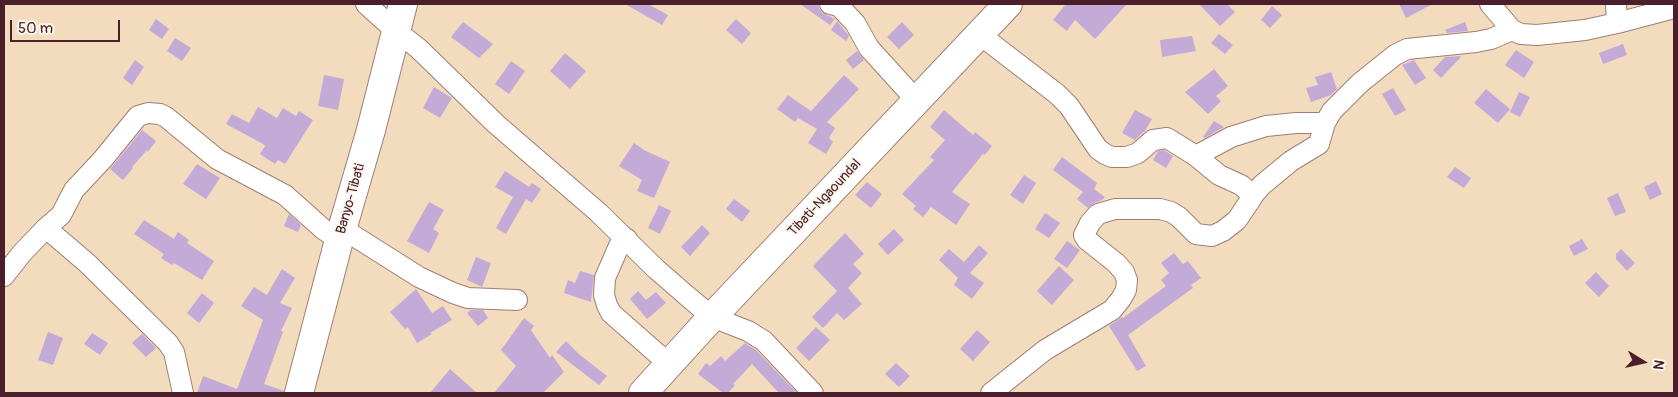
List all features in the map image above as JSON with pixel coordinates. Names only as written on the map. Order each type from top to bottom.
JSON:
[{"type":"highway","name":"Banyo-Tibati","points":[[299,393],[371,130],[403,4]]},
{"type":"highway","name":"Tibati-Ngaoundal","points":[[643,393],[712,317],[1008,4]]},
{"type":"street","points":[[366,4],[418,48],[496,124],[599,213],[656,269],[712,317],[748,331],[764,342],[813,393]]},
{"type":"street","points":[[1490,4],[1512,30],[1521,34],[1537,35],[1585,30],[1617,14],[1674,8]]},
{"type":"street","points":[[837,5],[855,24],[880,62],[917,100]]},
{"type":"street","points":[[991,393],[1045,350],[1112,310],[1122,299],[1126,290],[1127,280],[1124,272],[1116,263],[1087,240],[1084,235],[1090,223],[1098,214],[1114,208],[1160,209],[1171,212],[1196,234],[1212,236],[1233,224],[1262,185],[1291,161],[1319,144],[1325,124],[1332,111],[1360,84],[1402,51],[1476,42],[1491,39],[1512,30]]},
{"type":"street","points":[[979,34],[1057,94],[1069,106],[1098,149],[1105,154],[1112,157],[1127,157],[1138,153],[1153,140],[1167,138],[1196,156],[1219,175],[1241,185],[1253,195]]},
{"type":"street","points":[[4,276],[22,253],[61,214],[71,194],[98,165],[138,116],[148,113],[160,114],[166,117],[217,159],[285,195],[323,229],[341,234],[453,294],[468,298],[517,300]]},
{"type":"street","points":[[1196,156],[1231,138],[1266,126],[1296,123],[1325,124]]},
{"type":"street","points":[[46,228],[87,263],[168,343],[174,352],[183,393]]},
{"type":"street","points":[[626,239],[619,246],[605,278],[604,295],[607,305],[611,313],[669,364]]},
{"type":"building","points":[[625,4],[648,4],[668,15],[662,25]]},
{"type":"building","points":[[800,4],[818,4],[822,13],[835,19],[830,25]]},
{"type":"building","points":[[1066,4],[1127,4],[1095,39],[1075,20],[1067,31],[1053,20]]},
{"type":"building","points":[[1199,4],[1227,4],[1235,12],[1220,26]]},
{"type":"building","points":[[1399,4],[1433,4],[1406,18]]},
{"type":"building","points":[[1272,6],[1282,15],[1270,28],[1261,20]]},
{"type":"building","points":[[156,19],[169,29],[162,39],[149,30]]},
{"type":"building","points":[[736,19],[751,33],[742,44],[726,30]]},
{"type":"building","points":[[837,21],[849,36],[846,41],[831,30]]},
{"type":"building","points":[[463,22],[493,44],[479,58],[451,37]]},
{"type":"building","points":[[902,22],[914,35],[899,49],[887,37]]},
{"type":"building","points":[[1465,22],[1468,31],[1447,33],[1445,30]]},
{"type":"building","points":[[1219,34],[1233,45],[1225,54],[1211,43]]},
{"type":"building","points":[[1192,36],[1196,51],[1162,57],[1160,40]]},
{"type":"building","points":[[175,38],[191,48],[182,61],[167,51]]},
{"type":"building","points":[[1623,44],[1627,55],[1603,64],[1599,53]]},
{"type":"building","points":[[1516,50],[1534,62],[1524,78],[1505,65]]},
{"type":"building","points":[[857,51],[864,60],[853,69],[846,60]]},
{"type":"building","points":[[565,53],[586,71],[570,89],[550,71]]},
{"type":"building","points":[[1460,56],[1441,78],[1433,70],[1445,57]]},
{"type":"building","points":[[135,60],[144,67],[132,85],[123,78]]},
{"type":"building","points":[[1414,60],[1426,78],[1415,85],[1402,65]]},
{"type":"building","points":[[511,61],[525,71],[509,94],[495,84]]},
{"type":"building","points":[[1214,69],[1228,86],[1216,96],[1221,101],[1208,114],[1185,92]]},
{"type":"building","points":[[1331,72],[1337,89],[1331,95],[1311,102],[1306,88],[1318,85],[1315,77]]},
{"type":"building","points":[[324,75],[344,79],[338,110],[318,106]]},
{"type":"building","points":[[844,75],[859,89],[827,122],[835,128],[829,138],[833,142],[826,154],[808,143],[817,129],[798,118],[795,122],[777,109],[788,95],[811,111]]},
{"type":"building","points":[[434,87],[452,98],[440,118],[423,108]]},
{"type":"building","points":[[1393,88],[1406,110],[1395,116],[1382,94]]},
{"type":"building","points":[[1486,89],[1510,109],[1498,123],[1474,103]]},
{"type":"building","points":[[1519,92],[1530,97],[1520,117],[1510,112]]},
{"type":"building","points":[[258,107],[277,118],[283,108],[296,116],[299,111],[313,120],[285,164],[278,160],[275,164],[260,154],[265,146],[263,144],[226,124],[232,114],[249,123]]},
{"type":"building","points":[[944,110],[973,135],[975,132],[992,146],[985,155],[983,154],[952,192],[970,204],[956,225],[931,207],[923,217],[913,209],[916,206],[902,194],[934,160],[930,157],[945,140],[930,127]]},
{"type":"building","points":[[1135,110],[1152,119],[1145,131],[1135,140],[1122,133]]},
{"type":"building","points":[[1214,121],[1224,127],[1205,138],[1203,137]]},
{"type":"building","points":[[142,130],[156,141],[148,152],[147,150],[132,167],[123,180],[110,169]]},
{"type":"building","points":[[634,143],[644,150],[670,162],[654,198],[637,191],[642,180],[619,166]]},
{"type":"building","points":[[1164,150],[1173,156],[1166,168],[1153,160],[1158,151]]},
{"type":"building","points":[[1062,157],[1097,183],[1094,189],[1105,197],[1102,200],[1088,208],[1077,199],[1083,192],[1053,170]]},
{"type":"building","points":[[197,164],[220,178],[206,199],[183,184]]},
{"type":"building","points":[[1455,167],[1471,178],[1464,188],[1447,177]]},
{"type":"building","points":[[505,171],[529,187],[532,183],[541,189],[532,203],[526,199],[506,234],[496,228],[513,197],[495,187]]},
{"type":"building","points":[[1024,175],[1036,183],[1023,204],[1010,195]]},
{"type":"building","points":[[1656,181],[1662,194],[1650,200],[1644,187]]},
{"type":"building","points":[[867,182],[882,194],[871,208],[855,195]]},
{"type":"building","points":[[1618,193],[1626,212],[1615,216],[1607,198]]},
{"type":"building","points":[[734,199],[750,211],[742,222],[726,209]]},
{"type":"building","points":[[429,202],[444,210],[433,229],[439,233],[429,253],[407,241]]},
{"type":"building","points":[[659,205],[671,211],[660,234],[648,228]]},
{"type":"building","points":[[1045,213],[1060,223],[1049,238],[1035,229]]},
{"type":"building","points":[[289,214],[301,225],[298,232],[284,226]]},
{"type":"building","points":[[144,220],[174,239],[178,232],[189,240],[187,243],[214,261],[202,280],[174,263],[172,265],[161,258],[164,254],[134,234]]},
{"type":"building","points":[[702,225],[710,233],[690,256],[681,247]]},
{"type":"building","points":[[894,229],[904,240],[888,255],[878,244]]},
{"type":"building","points":[[845,233],[864,254],[853,264],[862,273],[848,288],[862,304],[844,320],[837,313],[823,328],[812,317],[837,291],[813,266]]},
{"type":"building","points":[[1582,239],[1588,249],[1574,256],[1569,246]]},
{"type":"building","points":[[1067,241],[1080,250],[1067,268],[1054,259]]},
{"type":"building","points":[[979,245],[988,253],[970,273],[984,283],[972,299],[954,285],[958,278],[939,260],[949,249],[964,262]]},
{"type":"building","points":[[1621,249],[1635,263],[1627,271],[1616,259],[1616,254]]},
{"type":"building","points":[[1174,253],[1183,264],[1188,261],[1201,278],[1191,285],[1193,288],[1128,335],[1146,366],[1137,371],[1109,326],[1166,286],[1161,280],[1169,273],[1161,263]]},
{"type":"building","points":[[476,257],[491,263],[482,287],[467,280]]},
{"type":"building","points":[[1059,266],[1074,280],[1052,305],[1037,291]]},
{"type":"building","points":[[282,269],[295,278],[280,303],[292,308],[281,331],[283,332],[264,384],[284,391],[284,393],[197,393],[203,376],[237,389],[263,320],[241,306],[254,287],[267,295]]},
{"type":"building","points":[[580,271],[594,275],[591,302],[564,293],[568,280],[575,283]]},
{"type":"building","points":[[1596,272],[1609,286],[1599,297],[1585,283]]},
{"type":"building","points":[[416,289],[432,313],[443,306],[452,320],[417,343],[408,327],[405,329],[390,312]]},
{"type":"building","points":[[638,291],[646,300],[656,292],[666,303],[647,319],[630,299]]},
{"type":"building","points":[[202,293],[214,303],[199,323],[187,313]]},
{"type":"building","points":[[471,310],[483,310],[488,318],[478,326],[467,313]]},
{"type":"building","points":[[524,318],[534,326],[531,330],[550,358],[552,355],[564,372],[543,393],[494,393],[516,366],[501,350]]},
{"type":"building","points":[[816,327],[830,340],[809,361],[796,348]]},
{"type":"building","points":[[977,330],[990,342],[973,361],[960,349]]},
{"type":"building","points":[[48,332],[63,338],[53,365],[38,360]]},
{"type":"building","points":[[92,333],[108,343],[100,355],[84,344]]},
{"type":"building","points":[[142,334],[156,348],[146,357],[132,343]]},
{"type":"building","points":[[566,341],[580,355],[607,376],[599,385],[556,352]]},
{"type":"building","points":[[745,343],[756,350],[797,393],[779,393],[752,364],[733,384],[735,385],[728,393],[723,393],[698,374],[706,363],[710,366],[721,356],[725,361]]},
{"type":"building","points":[[896,363],[910,376],[899,387],[885,374]]},
{"type":"building","points":[[450,369],[477,393],[430,393]]}]
